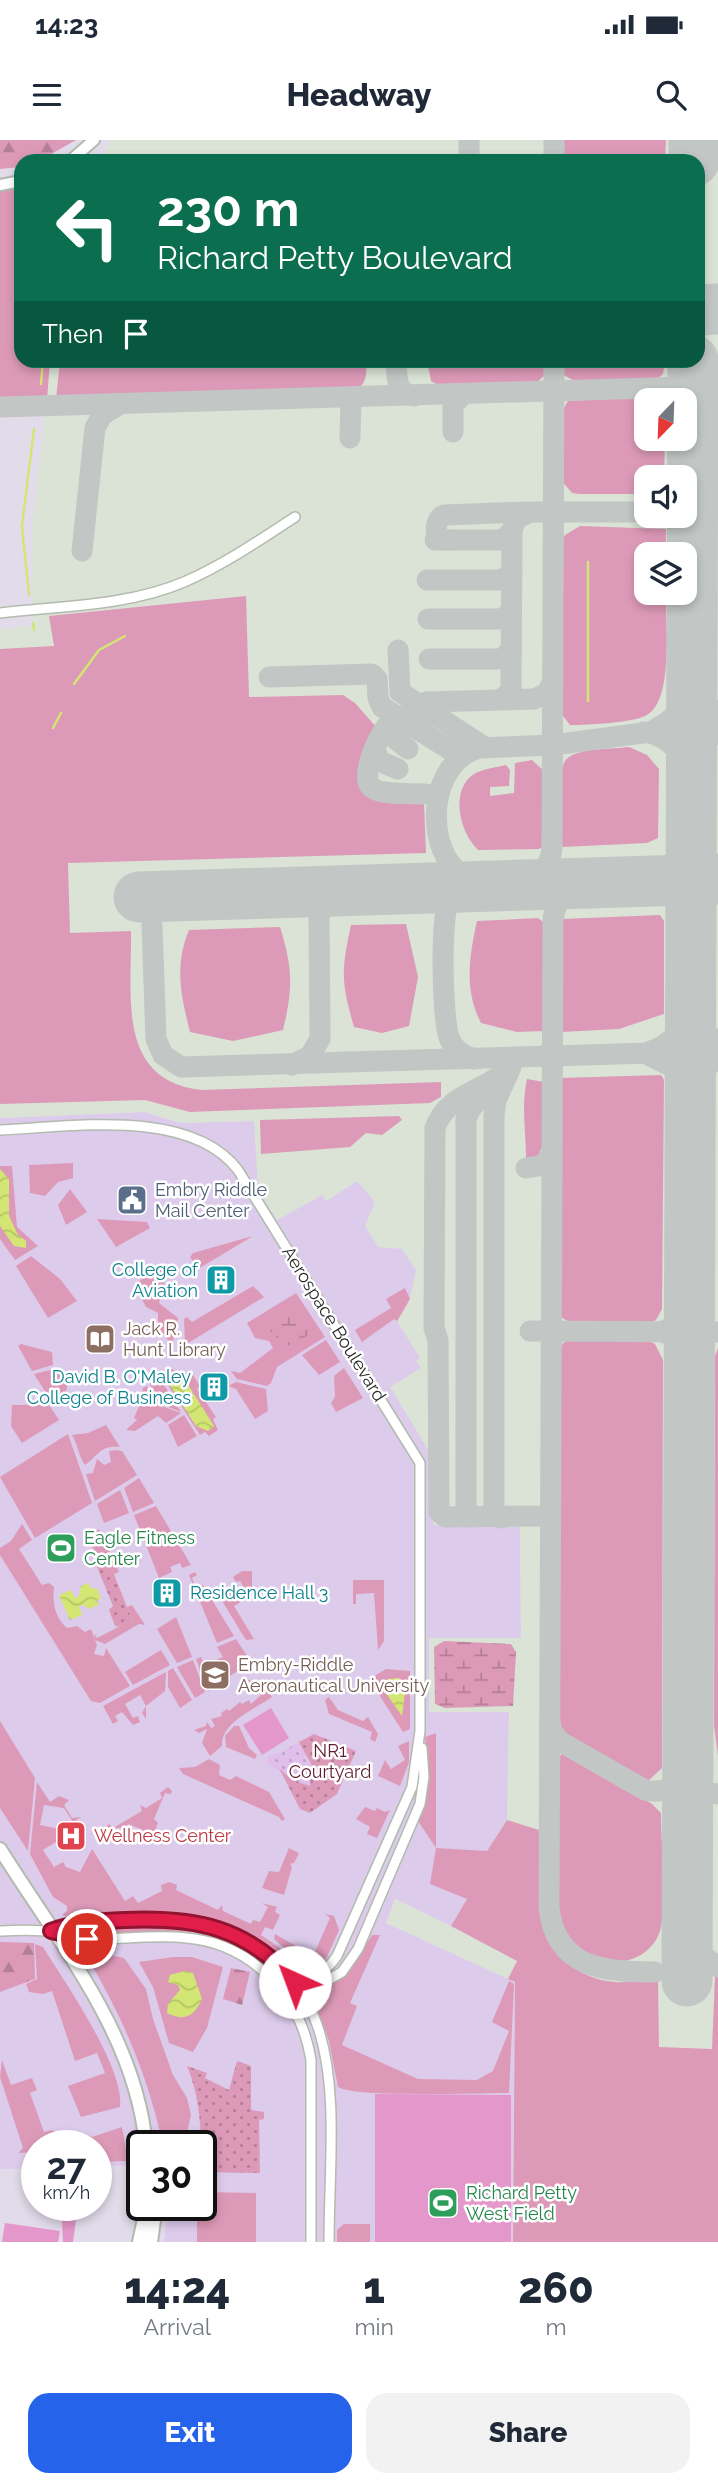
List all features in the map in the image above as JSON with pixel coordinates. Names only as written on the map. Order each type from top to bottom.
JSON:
[{"type":"main road","points":[[0,1849],[106,2016],[139,2104],[143,2130]]},
{"type":"main road","points":[[139,2242],[144,2221]]},
{"type":"main road","points":[[151,2242],[154,2221]]},
{"type":"street","points":[[78,154],[94,140]]},
{"type":"street","points":[[0,613],[134,597],[184,582],[295,517]]},
{"type":"street","name":"Aerospace Boulevard","points":[[0,1130],[147,1127],[205,1142],[220,1151],[238,1170],[420,1463],[420,1731],[423,1790],[397,1859],[350,1963],[342,1972],[305,1996],[288,1999]]},
{"type":"street","name":"Aerospace Boulevard","points":[[288,1999],[298,1986],[330,1967],[412,1787],[420,1731]]},
{"type":"street","points":[[383,1852],[397,1859]]},
{"type":"street","points":[[51,1931],[75,1922],[189,1921],[218,1929],[254,1944],[270,1956],[298,1986],[322,2035],[328,2067],[329,2242]]},
{"type":"street","points":[[0,1931],[51,1931],[87,1939],[170,1937],[218,1944],[248,1959],[288,1999],[308,2039],[311,2068],[311,2242]]},
{"type":"street","points":[[311,2068],[328,2067]]},
{"type":"shaded area","points":[[112,140],[718,140],[718,2242],[513,2242],[515,1982],[386,1923],[395,1899],[451,1926],[467,1900],[459,1893],[507,1820],[509,1712],[429,1712],[429,1638],[521,1638],[520,1527],[433,1525],[434,1459],[390,1387],[421,1368],[416,1361],[420,1358],[397,1321],[409,1303],[416,1270],[402,1249],[378,1247],[365,1226],[375,1202],[357,1181],[326,1201],[322,1195],[277,1220],[258,1190],[254,1121],[180,1123],[145,1112],[0,1118],[0,629],[33,626],[32,526],[50,368],[705,368],[705,154],[103,154]]},
{"type":"shaded area","name":"Embry-Riddle Aeronautical University","points":[[145,1112],[180,1123],[254,1121],[277,1220],[322,1195],[326,1201],[358,1181],[368,1192],[416,1270],[415,1283],[402,1316],[420,1358],[421,1368],[391,1388],[434,1459],[433,1525],[520,1526],[521,1638],[429,1638],[509,1712],[507,1820],[459,1893],[467,1899],[451,1926],[396,1899],[386,1923],[515,1982],[513,2242],[164,2242],[166,2221],[217,2221],[217,2130],[126,2130],[126,2165],[112,2166],[112,2130],[21,2130],[21,2168],[0,2169],[0,1118]]},
{"type":"shaded area","points":[[271,1708],[289,1738],[262,1755],[243,1725]]},
{"type":"shaded area","name":"Richard Petty West Field","points":[[375,2094],[511,2095],[511,2242],[375,2242]]},
{"type":"shaded area","points":[[62,2221],[76,2221],[73,2242],[63,2242]]},
{"type":"shaded area","points":[[5,2223],[60,2231],[58,2242],[2,2242]]},
{"type":"green space","points":[[0,140],[76,140],[51,154],[14,154],[14,168],[0,169]]},
{"type":"green space","points":[[564,140],[666,140],[665,154],[564,154]]},
{"type":"green space","points":[[14,189],[14,368],[49,368],[47,400],[0,400],[0,190]]},
{"type":"green space","points":[[59,368],[366,368],[364,381],[355,390],[56,399]]},
{"type":"green space","points":[[428,368],[547,368],[547,373],[533,386],[446,389],[431,381]]},
{"type":"green space","points":[[562,368],[664,368],[663,374],[655,381],[580,384],[562,374]]},
{"type":"green space","points":[[634,397],[634,452],[665,452],[664,465],[634,465],[634,494],[572,493],[562,481],[561,413],[568,401]]},
{"type":"green space","points":[[580,526],[666,529],[666,542],[634,542],[634,605],[666,605],[665,679],[654,708],[645,716],[608,723],[570,725],[560,712],[561,542],[565,535]]},
{"type":"green space","points":[[246,596],[249,697],[343,695],[355,703],[377,728],[362,764],[362,786],[374,796],[420,800],[424,804],[426,853],[68,863],[70,933],[131,931],[130,982],[134,1031],[142,1052],[154,1070],[174,1083],[201,1090],[441,1082],[441,1097],[430,1103],[190,1112],[145,1100],[0,1104],[0,649],[54,646],[49,616]]},
{"type":"green space","points":[[629,747],[647,755],[659,769],[658,838],[647,843],[563,847],[559,838],[558,795],[564,762],[582,752]]},
{"type":"green space","points":[[532,760],[545,772],[544,846],[539,849],[478,850],[467,835],[460,815],[460,795],[464,786],[469,778],[477,773],[506,765],[510,770],[509,786],[490,787],[490,796],[514,793],[515,763]]},
{"type":"green space","points":[[660,915],[664,921],[664,1014],[619,1029],[561,1032],[559,927],[562,919]]},
{"type":"green space","points":[[538,918],[543,922],[545,931],[544,1031],[517,1032],[481,1023],[470,986],[472,947],[477,921]]},
{"type":"green space","points":[[406,924],[418,977],[409,1026],[382,1033],[354,1027],[344,976],[351,925]]},
{"type":"green space","points":[[280,927],[290,978],[289,1002],[283,1030],[233,1041],[190,1032],[180,981],[184,943],[189,930]]},
{"type":"green space","points":[[661,1075],[664,1080],[662,1309],[656,1320],[646,1325],[572,1324],[561,1317],[558,1307],[560,1078]]},
{"type":"green space","points":[[527,1079],[544,1082],[544,1143],[538,1156],[526,1160],[524,1109]]},
{"type":"green space","points":[[399,1116],[402,1120],[382,1135],[366,1133],[350,1147],[261,1154],[260,1120]]},
{"type":"green space","points":[[73,1163],[73,1178],[58,1182],[45,1196],[30,1193],[29,1165]]},
{"type":"green space","points":[[0,1166],[12,1166],[17,1227],[38,1246],[15,1260],[0,1239]]},
{"type":"green space","points":[[70,1189],[87,1212],[66,1225],[58,1205]]},
{"type":"green space","points":[[97,1219],[147,1222],[150,1228],[116,1247]]},
{"type":"green space","points":[[253,1236],[198,1269],[190,1257],[193,1253]]},
{"type":"green space","points":[[31,1256],[60,1279],[77,1301],[48,1318],[16,1266]]},
{"type":"green space","points":[[162,1264],[164,1285],[159,1303],[178,1318],[172,1346],[158,1326],[158,1313],[146,1307],[134,1285]]},
{"type":"green space","points":[[253,1286],[264,1297],[185,1345],[184,1319],[187,1317],[192,1322]]},
{"type":"green space","points":[[405,1288],[410,1299],[397,1321],[394,1319],[362,1342],[355,1330],[391,1308],[386,1299]]},
{"type":"green space","points":[[296,1293],[325,1337],[277,1367],[271,1383],[267,1386],[237,1379],[231,1371],[240,1373],[273,1348],[269,1341],[255,1338],[247,1323]]},
{"type":"green space","points":[[290,1307],[295,1308],[311,1334],[285,1347],[265,1325]]},
{"type":"green space","points":[[572,1338],[645,1339],[655,1344],[663,1360],[662,1768],[648,1781],[639,1780],[565,1735],[557,1725],[558,1353],[563,1343]]},
{"type":"green space","points":[[326,1340],[340,1362],[319,1375],[302,1355]]},
{"type":"green space","points":[[21,1344],[52,1352],[53,1365],[32,1371],[18,1346]]},
{"type":"green space","points":[[718,1348],[718,1756],[714,1725],[715,1356]]},
{"type":"green space","points":[[344,1368],[363,1398],[336,1412],[331,1403],[335,1397],[334,1376]]},
{"type":"green space","points":[[54,1369],[68,1379],[65,1401],[51,1401],[34,1374]]},
{"type":"green space","points":[[171,1369],[193,1375],[200,1386],[197,1389],[216,1417],[213,1419],[218,1430],[209,1436],[205,1432],[200,1435],[162,1376]]},
{"type":"green space","points":[[159,1377],[181,1412],[142,1397],[143,1388],[147,1386],[150,1395],[154,1394],[150,1384]]},
{"type":"green space","points":[[236,1382],[266,1389],[268,1411],[255,1419],[236,1389],[228,1386]]},
{"type":"green space","points":[[142,1399],[181,1413],[166,1423],[158,1416],[135,1431],[126,1430],[137,1420],[134,1418]]},
{"type":"green space","points":[[12,1405],[49,1405],[59,1420],[22,1443],[11,1426]]},
{"type":"green space","points":[[184,1415],[197,1436],[178,1447],[168,1425]]},
{"type":"green space","points":[[106,1425],[120,1447],[100,1451],[85,1465],[72,1435],[88,1433]]},
{"type":"green space","points":[[68,1434],[92,1503],[35,1538],[0,1477]]},
{"type":"green space","points":[[109,1451],[122,1451],[137,1475],[95,1501],[86,1474],[93,1473],[97,1459],[104,1465],[111,1462]]},
{"type":"green space","points":[[139,1478],[154,1503],[133,1512],[124,1488]]},
{"type":"green space","points":[[120,1490],[129,1513],[104,1523],[97,1504]]},
{"type":"green space","points":[[156,1506],[191,1565],[182,1568],[180,1563],[170,1567],[172,1572],[159,1578],[134,1515]]},
{"type":"green space","points":[[22,1524],[32,1540],[19,1549],[42,1585],[49,1583],[54,1587],[57,1615],[67,1628],[77,1626],[85,1632],[91,1629],[97,1645],[94,1654],[104,1656],[106,1648],[130,1686],[100,1703],[91,1701],[0,1555],[0,1548],[11,1541]]},
{"type":"green space","points":[[99,1529],[119,1572],[114,1574],[108,1560],[102,1562],[86,1537]]},
{"type":"green space","points":[[108,1559],[132,1620],[122,1627],[115,1626],[109,1610],[113,1606],[97,1567]]},
{"type":"green space","points":[[242,1571],[252,1571],[252,1595],[234,1606],[254,1639],[246,1640],[219,1596],[225,1589],[230,1590],[236,1599],[247,1593],[240,1581],[236,1582],[233,1577]]},
{"type":"green space","points":[[195,1572],[197,1575],[192,1578],[196,1588],[203,1585],[234,1636],[217,1643],[189,1575]]},
{"type":"green space","points":[[353,1580],[384,1580],[384,1641],[378,1650],[374,1593],[356,1594],[356,1604],[353,1604]]},
{"type":"green space","points":[[132,1605],[145,1625],[139,1624],[105,1644],[95,1640],[94,1634],[97,1638],[132,1620],[127,1607]]},
{"type":"green space","points":[[176,1617],[192,1657],[177,1663],[157,1629]]},
{"type":"green space","points":[[236,1639],[251,1662],[208,1691],[196,1659],[201,1657],[204,1665],[223,1657],[217,1647]]},
{"type":"green space","points":[[444,1641],[511,1644],[516,1652],[513,1706],[445,1708],[435,1704],[434,1647]]},
{"type":"green space","points":[[161,1650],[170,1665],[133,1685],[125,1672]]},
{"type":"green space","points":[[193,1660],[205,1692],[195,1698],[177,1667]]},
{"type":"green space","points":[[173,1668],[192,1700],[180,1708],[168,1687],[168,1671]]},
{"type":"green space","points":[[386,1669],[410,1671],[410,1729],[403,1732],[369,1679]]},
{"type":"green space","points":[[166,1672],[165,1691],[146,1706],[140,1695],[125,1704],[133,1718],[138,1716],[140,1722],[133,1725],[122,1712],[115,1716],[118,1721],[113,1724],[103,1706]]},
{"type":"green space","points":[[248,1680],[264,1684],[272,1697],[233,1723],[223,1738],[222,1746],[210,1756],[202,1743],[207,1729],[199,1733],[194,1730],[206,1726],[207,1722],[211,1728],[215,1726],[211,1719],[222,1716],[221,1713],[227,1709],[229,1711],[240,1702],[242,1704],[249,1700],[251,1704],[261,1695],[257,1689],[253,1691]]},
{"type":"green space","points":[[329,1697],[338,1710],[363,1721],[368,1717],[378,1734],[375,1742],[370,1739],[372,1732],[329,1714],[325,1700]]},
{"type":"green space","points":[[0,1721],[35,1778],[28,1851],[0,1808]]},
{"type":"green space","points":[[234,1726],[239,1726],[249,1748],[257,1755],[255,1759],[226,1747],[225,1736]]},
{"type":"green space","points":[[436,1733],[436,1848],[418,1821],[426,1800],[428,1774],[425,1737]]},
{"type":"green space","name":"NR1 Courtyard","points":[[314,1734],[356,1751],[337,1794],[310,1813],[300,1809],[279,1768],[292,1780],[310,1786],[312,1766],[299,1742]]},
{"type":"green space","points":[[409,1741],[409,1762],[400,1786],[378,1776],[385,1760],[391,1769],[405,1760],[398,1746]]},
{"type":"green space","points":[[562,1753],[652,1804],[661,1813],[663,1891],[660,1931],[645,1952],[630,1960],[604,1960],[586,1952],[575,1943],[564,1927],[557,1892],[555,1846],[557,1761]]},
{"type":"green space","points":[[209,1759],[220,1765],[219,1775],[230,1780],[236,1776],[269,1792],[285,1819],[282,1821],[279,1817],[183,1774],[179,1768],[195,1767]]},
{"type":"green space","points":[[37,1782],[50,1802],[59,1796],[69,1800],[64,1805],[72,1818],[81,1817],[73,1822],[64,1808],[44,1805],[40,1825],[55,1828],[62,1838],[43,1850],[54,1867],[63,1862],[66,1867],[80,1872],[92,1849],[125,1901],[133,1896],[138,1903],[162,1891],[161,1885],[169,1882],[177,1885],[176,1890],[218,1910],[222,1905],[223,1911],[251,1924],[253,1920],[260,1922],[268,1907],[262,1903],[277,1907],[275,1912],[280,1915],[273,1930],[265,1927],[261,1935],[286,1952],[305,1971],[239,1932],[199,1919],[156,1915],[71,1918],[62,1915],[67,1911],[67,1906],[53,1897],[30,1854]]},
{"type":"green space","points":[[168,1787],[172,1791],[171,1794],[165,1793],[154,1819],[158,1823],[152,1838],[141,1835],[143,1830],[128,1824],[126,1828],[113,1828],[142,1811],[140,1805],[146,1808],[162,1798],[160,1793]]},
{"type":"green space","points":[[365,1807],[375,1811],[377,1808],[385,1812],[390,1810],[377,1838],[367,1834],[370,1827],[356,1819]]},
{"type":"green space","points":[[507,1820],[542,1831],[539,1878],[541,1903],[556,1947],[570,1964],[589,1976],[615,1982],[658,1980],[659,2047],[712,2049],[715,1977],[718,1977],[718,2242],[513,2242],[515,1982],[508,1979],[517,1961],[451,1926],[467,1899],[430,1884],[436,1848],[487,1851]]},
{"type":"green space","points":[[289,1848],[299,1853],[294,1863],[290,1864],[292,1867],[284,1895],[262,1888],[269,1871],[279,1872]]},
{"type":"green space","points":[[325,1914],[334,1916],[339,1930],[327,1957],[316,1968],[306,1967],[274,1939],[275,1934],[313,1956],[330,1918]]},
{"type":"green space","points":[[159,1924],[199,1928],[199,1931],[82,1935],[77,1930],[81,1927]]},
{"type":"green space","points":[[372,1935],[380,1935],[350,2003],[357,2006],[342,2045],[418,2079],[477,2080],[493,2071],[509,2031],[492,2022],[509,1981],[514,1984],[509,2093],[392,2094],[338,2087],[329,2041],[316,2005],[323,2002],[319,1990],[349,1971]]},
{"type":"green space","points":[[0,1942],[34,1943],[35,1979],[0,1992]]},
{"type":"green space","points":[[35,1944],[43,1947],[103,2048],[119,2090],[120,2107],[81,2117],[68,2086],[105,2073],[97,2053],[75,2061],[52,1991],[43,1994],[29,1992],[26,1984],[37,1979]]},
{"type":"green space","points":[[105,1954],[124,1958],[146,1989],[153,2019],[173,2075],[187,2098],[191,2115],[188,2130],[159,2130],[135,2053],[93,1967],[93,1961]]},
{"type":"green space","points":[[192,1957],[223,1967],[207,2028],[193,2052],[169,2043],[153,1987],[139,1962]]},
{"type":"green space","points":[[231,1968],[250,1972],[242,2005],[223,1999]]},
{"type":"green space","points":[[2,2060],[11,2085],[32,2078],[37,2090],[30,2093],[43,2130],[21,2130],[21,2142],[0,2077]]},
{"type":"green space","points":[[237,2061],[251,2066],[251,2110],[264,2112],[264,2119],[259,2120],[260,2173],[217,2172],[217,2130],[201,2130],[198,2106],[187,2066],[207,2073],[205,2078],[229,2090]]},
{"type":"green space","points":[[122,2127],[126,2161],[112,2162],[112,2130]]},
{"type":"green space","points":[[217,2192],[256,2193],[256,2242],[197,2242],[197,2221],[217,2221]]},
{"type":"green space","points":[[344,2224],[370,2224],[370,2242],[337,2242],[337,2230]]},
{"type":"sand","points":[[299,1742],[307,1754],[304,1758],[312,1766],[308,1777],[312,1779],[310,1787],[292,1780],[266,1762],[269,1755],[280,1753]]},
{"type":"water","points":[[0,1169],[9,1179],[9,1216],[18,1235],[26,1241],[26,1248],[14,1246],[0,1226]]},
{"type":"water","points":[[176,1376],[185,1380],[214,1426],[208,1431],[196,1426],[167,1381]]},
{"type":"water","points":[[88,1583],[92,1589],[97,1588],[101,1599],[97,1600],[99,1605],[88,1609],[84,1605],[79,1606],[82,1615],[70,1620],[59,1595],[71,1590],[75,1598],[79,1596],[81,1586]]},
{"type":"water","points":[[399,1678],[406,1684],[402,1716],[383,1689],[383,1683]]},
{"type":"water","points":[[185,1971],[193,1973],[202,1999],[196,2010],[188,2016],[173,2016],[167,2013],[168,2004],[180,1990],[178,1985],[168,1982],[170,1975]]},
{"type":"waterway","points":[[41,384],[42,368]]},
{"type":"waterway","points":[[29,595],[22,526],[34,429]]},
{"type":"waterway","points":[[588,562],[588,701]]},
{"type":"waterway","points":[[33,623],[34,630]]},
{"type":"waterway","points":[[74,684],[99,650],[125,636]]},
{"type":"waterway","points":[[53,728],[61,713]]},
{"type":"taxiway","points":[[469,140],[469,154]]},
{"type":"taxiway","points":[[554,140],[554,154]]},
{"type":"taxiway","points":[[396,368],[400,387],[414,396]]},
{"type":"taxiway","points":[[514,885],[529,881],[540,874],[548,863],[552,848],[554,368]]},
{"type":"taxiway","points":[[0,407],[718,386]]},
{"type":"taxiway","points":[[453,432],[453,406],[463,394]]},
{"type":"taxiway","points":[[350,438],[351,398]]},
{"type":"taxiway","points":[[82,551],[95,428],[102,415],[117,406]]},
{"type":"taxiway","points":[[447,540],[439,537],[437,531],[438,522],[444,515],[526,512]]},
{"type":"taxiway","points":[[502,699],[511,690],[512,530],[517,518],[531,512],[634,512]]},
{"type":"taxiway","points":[[697,512],[718,512]]},
{"type":"taxiway","points":[[435,540],[503,540],[512,531]]},
{"type":"taxiway","points":[[427,580],[503,580],[512,571]]},
{"type":"taxiway","points":[[428,619],[503,619],[511,611]]},
{"type":"taxiway","points":[[398,650],[400,692],[486,748]]},
{"type":"taxiway","points":[[429,659],[502,659],[511,650]]},
{"type":"taxiway","points":[[657,728],[680,708],[687,691],[692,660]]},
{"type":"taxiway","points":[[269,677],[372,674],[377,679],[378,698],[382,707],[449,749],[553,745],[718,723]]},
{"type":"taxiway","points":[[692,674],[700,697],[718,715]]},
{"type":"taxiway","points":[[426,702],[534,699],[547,693],[553,681]]},
{"type":"taxiway","points":[[426,794],[376,790],[368,781],[368,772],[379,740],[395,718],[417,714],[439,717]]},
{"type":"taxiway","points":[[392,716],[390,735],[408,749]]},
{"type":"taxiway","points":[[692,781],[699,749],[718,729]]},
{"type":"taxiway","points":[[644,732],[663,739],[677,750],[686,766],[691,786]]},
{"type":"taxiway","points":[[375,748],[379,761],[398,769]]},
{"type":"taxiway","points":[[477,749],[462,757],[450,769],[437,803],[436,822],[446,857],[456,870],[470,879],[496,885]]},
{"type":"taxiway","points":[[585,883],[572,888],[563,896],[556,906],[553,920],[549,1907],[553,1928],[572,1955],[601,1968],[655,1972]]},
{"type":"taxiway","points":[[472,886],[449,901],[444,927],[443,970],[445,1013],[450,1040],[460,1052],[475,1059]]},
{"type":"taxiway","points":[[292,1065],[310,1056],[320,1039],[319,914],[336,895],[362,890]]},
{"type":"taxiway","points":[[152,925],[156,1039],[163,1055],[181,1067],[718,1051]]},
{"type":"taxiway","points":[[691,1002],[693,1019],[718,1044]]},
{"type":"taxiway","points":[[648,1052],[665,1045],[677,1033],[686,1019],[691,1002]]},
{"type":"taxiway","points":[[650,1056],[675,1068],[691,1092]]},
{"type":"taxiway","points":[[691,1092],[697,1076],[718,1057]]},
{"type":"taxiway","points":[[511,1067],[458,1099],[441,1116],[435,1128],[434,1328],[438,1340],[439,1512],[445,1517],[545,1516],[550,1510]]},
{"type":"taxiway","points":[[501,1518],[494,1511],[494,1115],[496,1100],[509,1072]]},
{"type":"taxiway","points":[[472,1517],[466,1509],[466,1118],[488,1090]]},
{"type":"taxiway","points":[[526,1168],[545,1165],[552,1153]]},
{"type":"taxiway","points":[[662,1332],[682,1322],[691,1295]]},
{"type":"taxiway","points":[[530,1331],[718,1332]]},
{"type":"taxiway","points":[[664,1332],[683,1342],[690,1370]]},
{"type":"taxiway","points":[[550,1722],[552,1732],[561,1742],[645,1790],[661,1791],[673,1786],[682,1776],[688,1762]]},
{"type":"taxiway","points":[[688,1762],[697,1785],[718,1794]]},
{"type":"taxiway","points":[[688,1932],[698,1952],[718,1967]]},
{"type":"runway","points":[[694,140],[694,154]]},
{"type":"runway","points":[[705,310],[718,309]]},
{"type":"runway","points":[[687,1981],[693,368]]},
{"type":"runway","points":[[139,897],[718,879]]},
{"type":"place","name":"Embry Riddle Mail Center","points":[[132,1200]]},
{"type":"place","name":"College of Aviation","points":[[221,1280]]},
{"type":"place","name":"Jack R. Hunt Library","points":[[100,1339]]},
{"type":"place","name":"David B. O'Maley College of Business","points":[[214,1387]]},
{"type":"place","name":"Eagle Fitness Center","points":[[61,1548]]},
{"type":"place","name":"Residence Hall 3","points":[[167,1593]]},
{"type":"place","name":"Embry-Riddle Aeronautical University","points":[[215,1675]]},
{"type":"place","name":"Wellness Center","points":[[71,1836]]},
{"type":"place","name":"Richard Petty West Field","points":[[443,2203]]},
{"type":"route","points":[[87,1939],[51,1931],[75,1922],[161,1919],[189,1921],[218,1929],[254,1944],[295,1982]]}]
